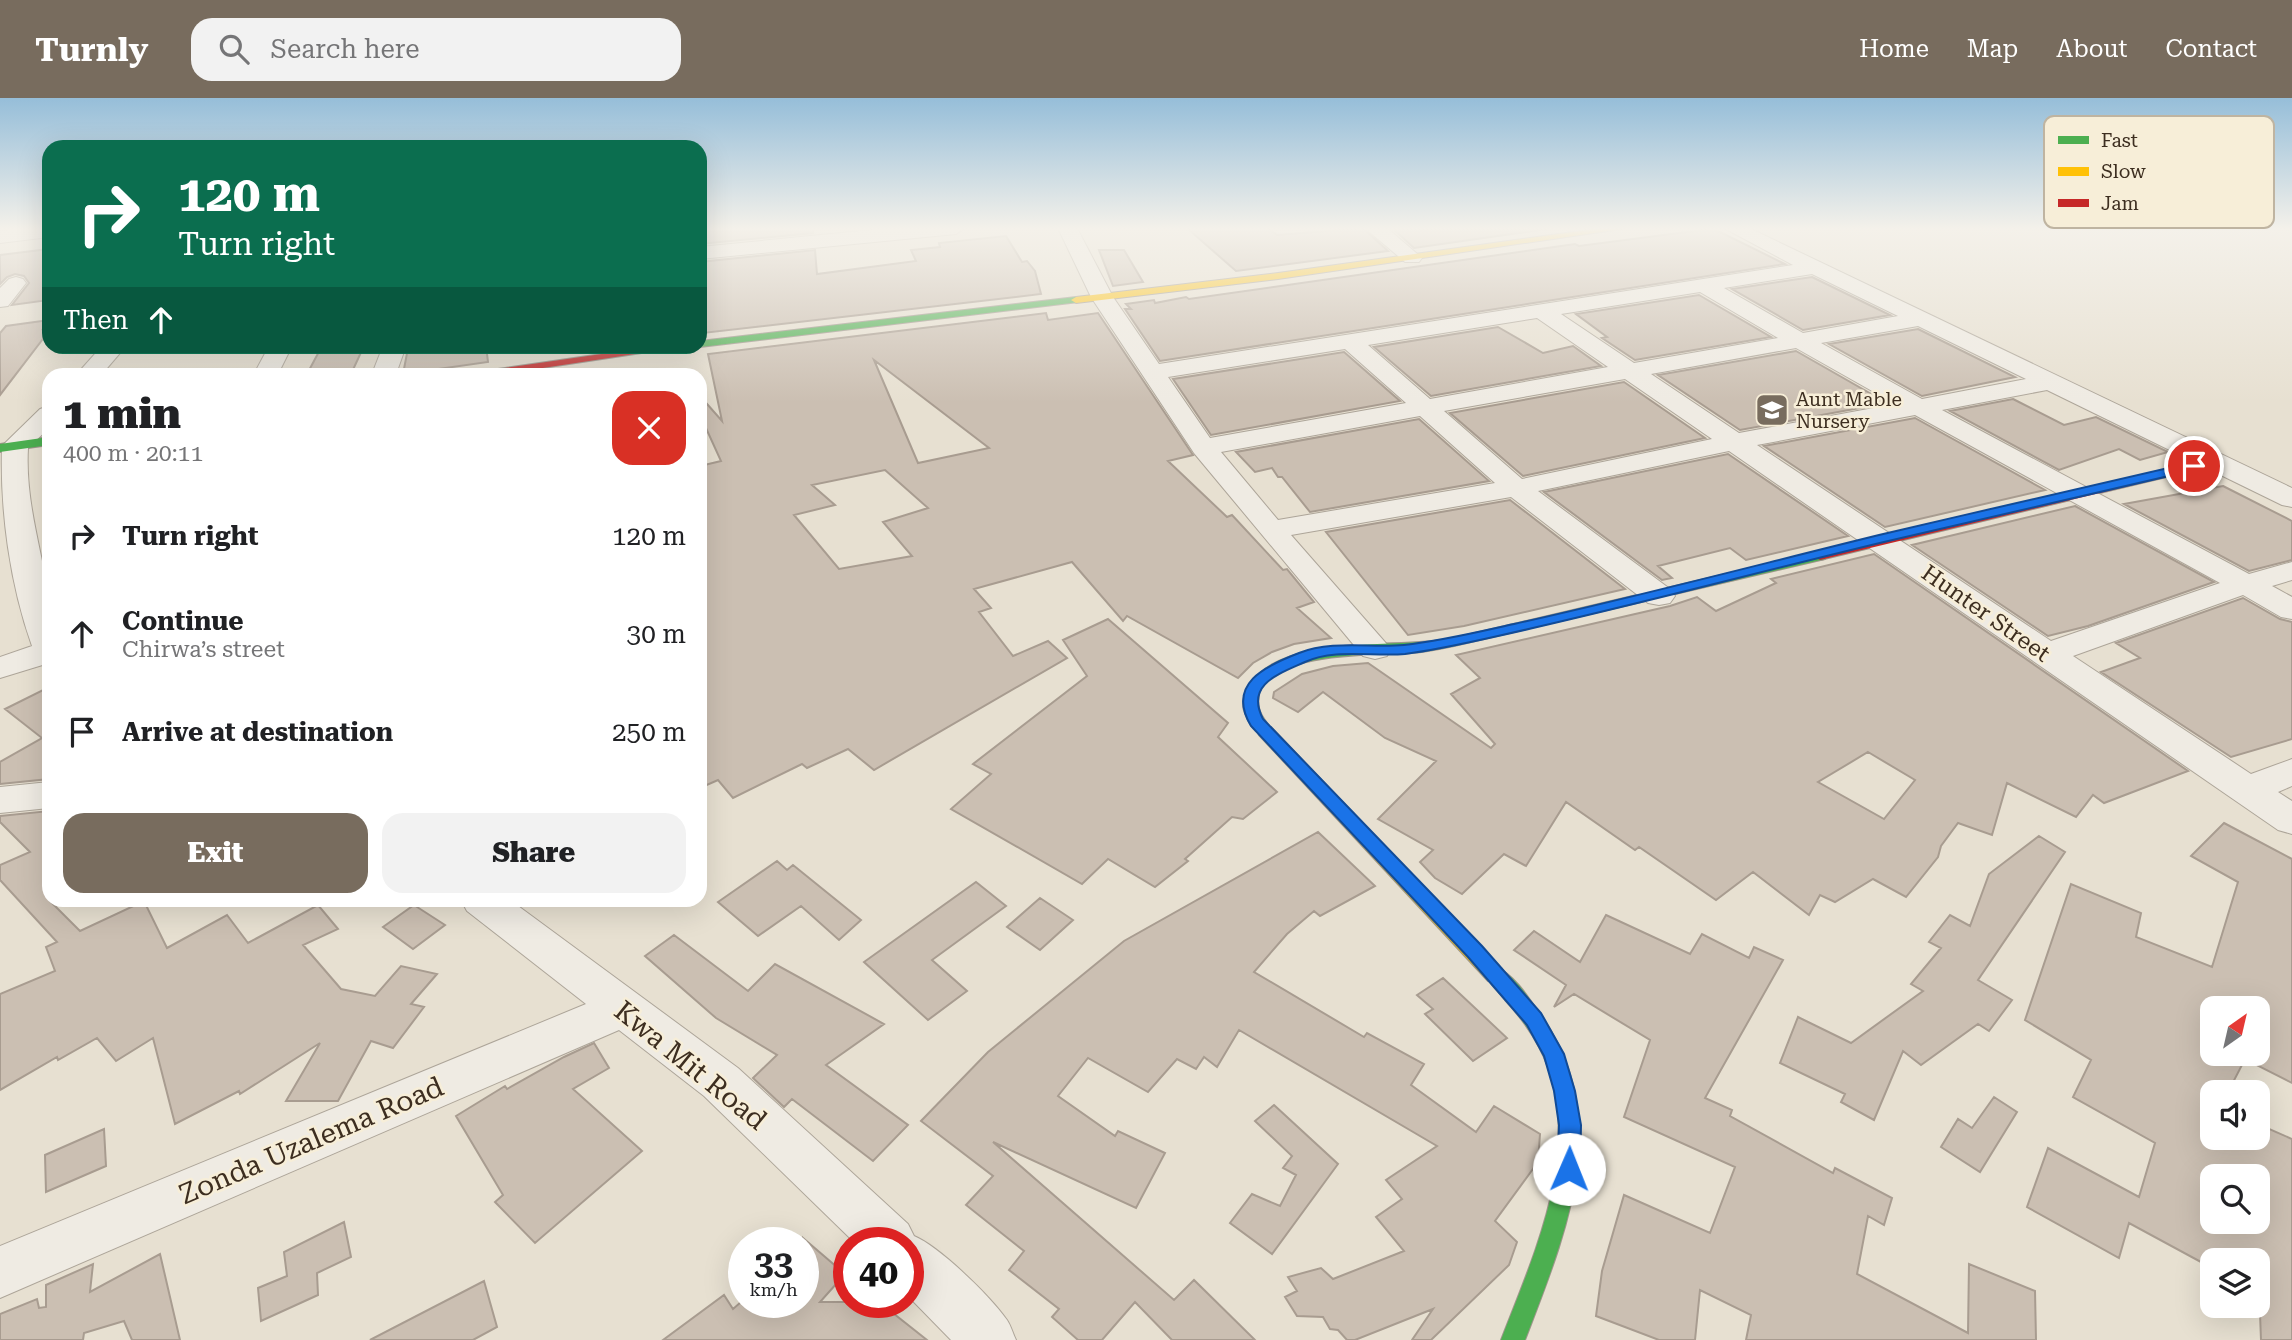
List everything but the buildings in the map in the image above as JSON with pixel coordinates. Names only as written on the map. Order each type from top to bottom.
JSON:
[{"type":"street","points":[[0,301],[14,286]]},
{"type":"street","points":[[1096,286],[1203,447],[1271,530],[1376,649]]},
{"type":"street","points":[[707,343],[1195,286]]},
{"type":"street","points":[[1154,372],[1705,286],[1916,408],[2080,492],[2292,610]]},
{"type":"street","points":[[1851,286],[2292,499]]},
{"type":"street","name":"Hunter Street","points":[[1541,311],[2292,820]]},
{"type":"street","points":[[1203,447],[1920,319]]},
{"type":"street","points":[[1350,341],[1516,488],[1659,596]]},
{"type":"street","points":[[95,368],[108,354]]},
{"type":"street","points":[[514,368],[584,354]]},
{"type":"street","points":[[1271,530],[1516,488],[1733,442],[2050,382]]},
{"type":"street","points":[[8,447],[42,420]]},
{"type":"street","points":[[8,447],[42,442]]},
{"type":"street","points":[[8,447],[26,564],[42,633]]},
{"type":"street","points":[[1513,1340],[1558,1219],[1569,1169],[1570,1125],[1565,1091],[1553,1054],[1534,1019],[1504,984],[1256,722],[1250,710],[1249,697],[1253,687],[1284,664],[1305,656],[1431,646],[1659,596],[1880,539],[2217,461]]},
{"type":"street","points":[[2046,654],[2246,584],[2292,571]]},
{"type":"street","points":[[0,668],[42,653]]},
{"type":"street","points":[[2246,790],[2292,772]]},
{"type":"street","points":[[0,800],[42,796]]},
{"type":"street","name":"Kwa Mit Road","points":[[490,907],[721,1082],[874,1227]]},
{"type":"street","name":"Zonda Uzalema Road","points":[[0,1272],[623,1008]]},
{"type":"street","points":[[924,1275],[988,1340]]},
{"type":"traffic: fast","points":[[707,343],[1076,300]]},
{"type":"traffic: fast","points":[[0,448],[42,442]]},
{"type":"traffic: fast","points":[[1265,731],[1253,714],[1252,693],[1261,677],[1277,666],[1298,658],[1449,643],[1820,556]]},
{"type":"traffic: fast","points":[[1495,975],[1527,1011],[1547,1041],[1564,1088],[1569,1125],[1568,1161],[1562,1198],[1540,1271],[1513,1340]]},
{"type":"traffic: slow","points":[[1076,300],[1194,286]]},
{"type":"traffic: slow","points":[[1265,731],[1495,975]]},
{"type":"traffic: jam","points":[[527,368],[626,354]]},
{"type":"traffic: jam","points":[[1820,556],[2217,461]]},
{"type":"place","name":"Aunt Mable Nursery","points":[[1772,410]]},
{"type":"route","points":[[1569,1169],[1570,1125],[1565,1091],[1553,1054],[1534,1019],[1475,952],[1256,722],[1250,710],[1249,697],[1253,687],[1284,664],[1305,656],[1329,652],[1403,649],[1459,641],[1659,596],[1880,539],[2194,466]]}]
